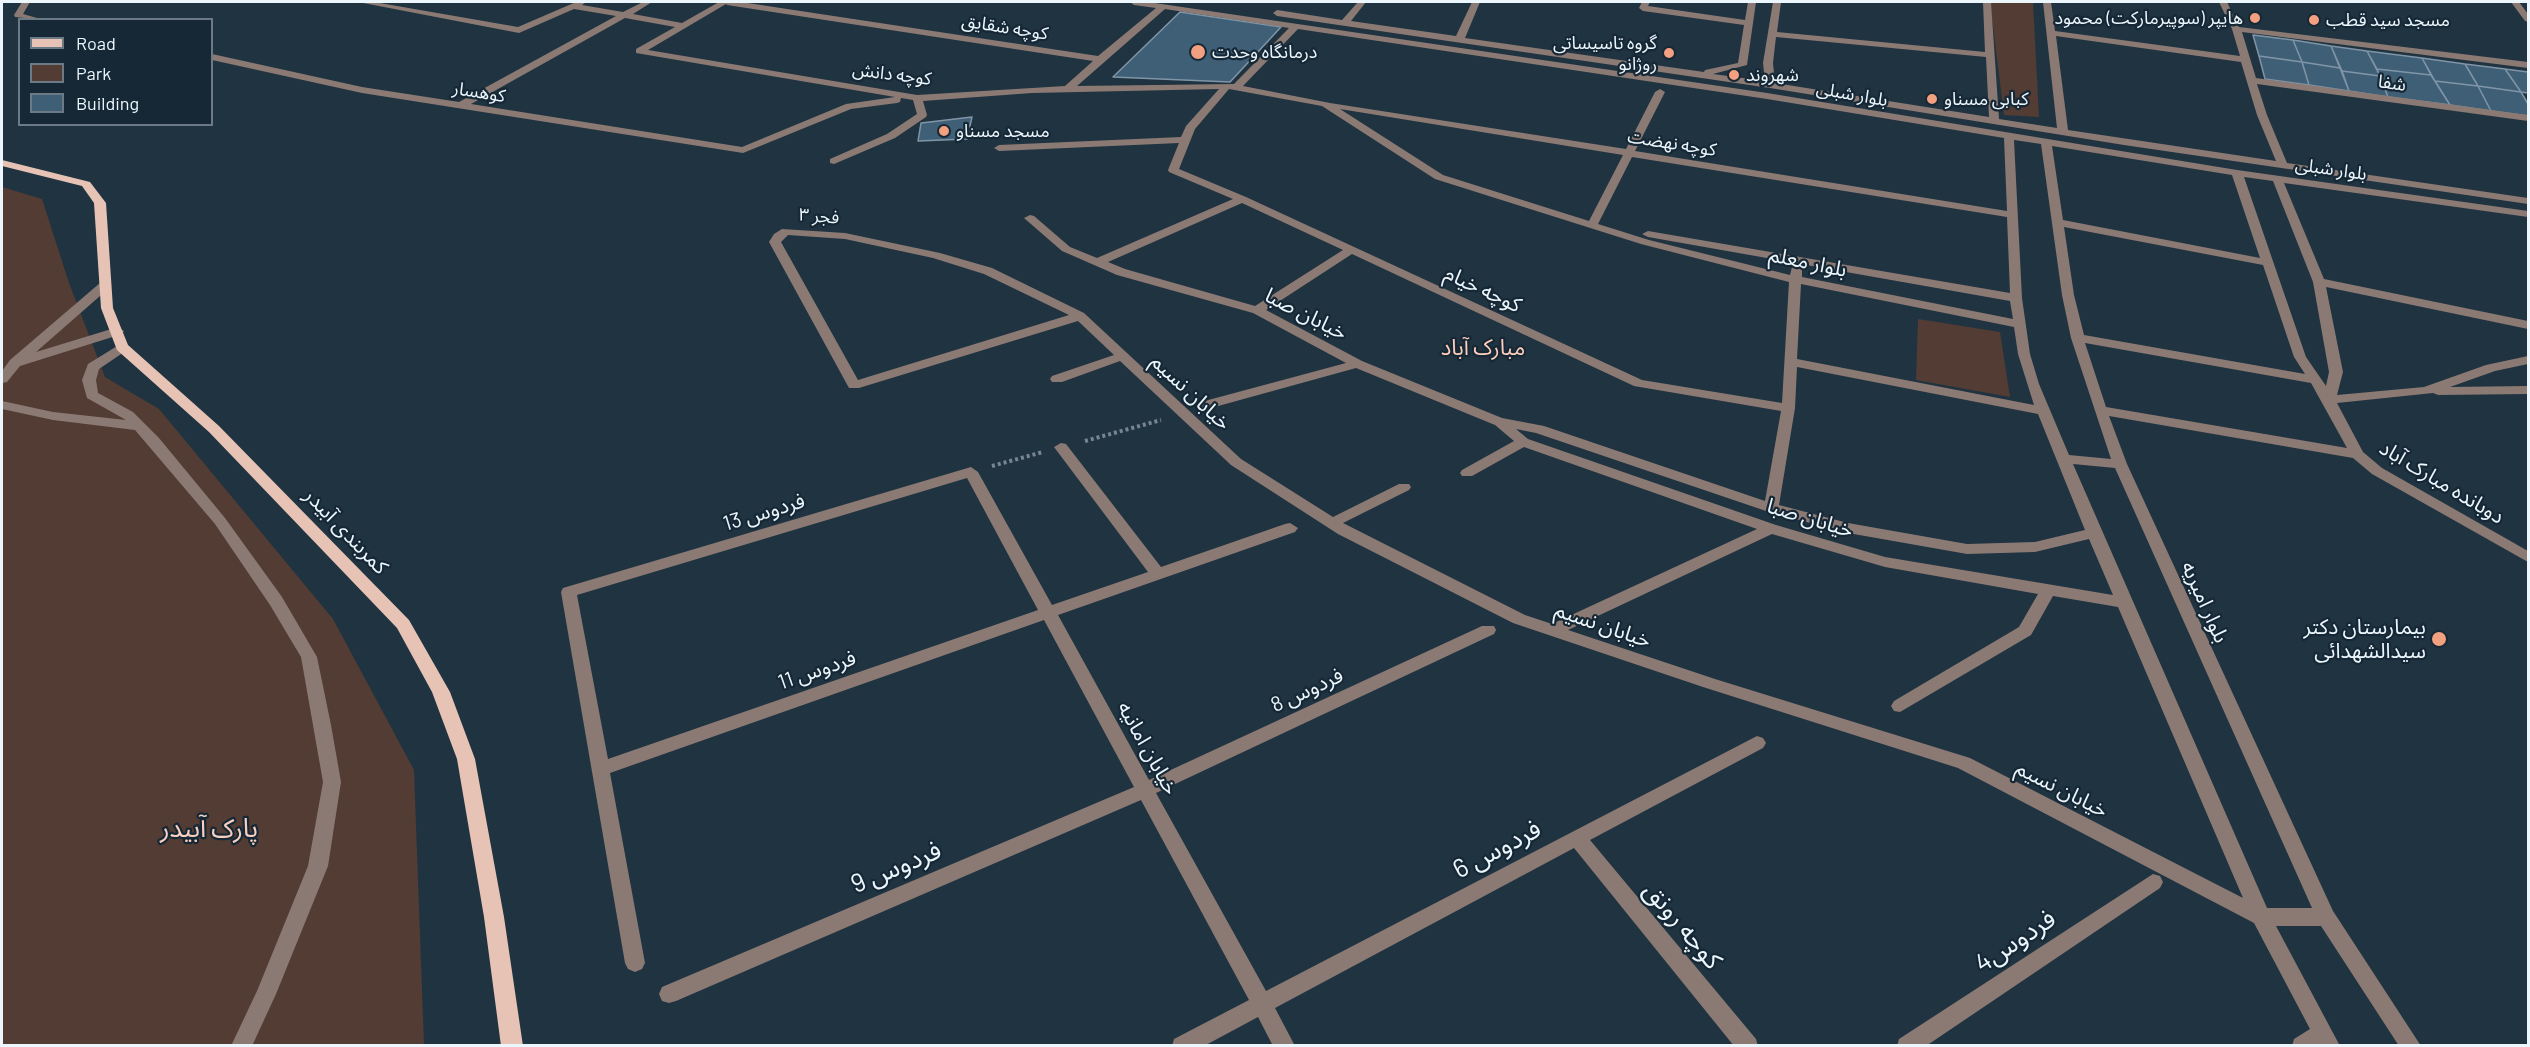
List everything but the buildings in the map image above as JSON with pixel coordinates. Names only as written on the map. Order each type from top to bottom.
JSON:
[{"type":"main road","name":"کمربندی آبیدر","points":[[2,163],[86,184],[100,203],[107,308],[120,339],[214,429],[403,624],[435,682],[466,759],[494,917],[513,1046]]},
{"type":"street","points":[[26,2],[18,15],[31,18]]},
{"type":"street","points":[[362,2],[519,30],[582,2]]},
{"type":"street","points":[[460,106],[648,2]]},
{"type":"street","name":"کوچه شقایق","points":[[680,26],[725,2],[1100,58]]},
{"type":"street","name":"بلوار شبلی","points":[[1134,2],[1767,96],[2237,173],[2529,214]]},
{"type":"street","name":"بلوار شبلی","points":[[1200,2],[1770,85],[2283,166],[2529,201]]},
{"type":"street","points":[[1345,22],[1362,2]]},
{"type":"street","points":[[1458,40],[1476,2]]},
{"type":"street","points":[[1646,2],[1643,8],[1748,23]]},
{"type":"street","points":[[1697,75],[1742,65],[1752,2]]},
{"type":"street","points":[[1770,85],[1768,63],[1777,2]]},
{"type":"street","points":[[1987,2],[1995,121]]},
{"type":"street","points":[[2047,2],[2063,132]]},
{"type":"street","points":[[2223,2],[2236,29],[2262,115],[2283,166]]},
{"type":"street","points":[[2515,2],[2529,19]]},
{"type":"street","points":[[572,6],[680,26]]},
{"type":"street","points":[[1068,89],[1100,58],[1164,6]]},
{"type":"street","name":"کوچه دانش","points":[[680,26],[639,51],[917,98],[1068,89],[1232,86]]},
{"type":"street","points":[[999,148],[1187,140],[1190,129],[1296,26]]},
{"type":"street","points":[[2236,29],[2529,64]]},
{"type":"street","points":[[2051,33],[2245,60]]},
{"type":"street","points":[[1772,34],[1990,55]]},
{"type":"street","name":"کوهسار","points":[[213,57],[362,90],[743,150],[849,106],[917,98]]},
{"type":"street","name":"شفا","points":[[2250,80],[2529,118]]},
{"type":"street","name":"بلوار معلم","points":[[1232,86],[1325,104],[1439,177],[1645,242],[1797,280],[2019,324]]},
{"type":"street","points":[[1592,225],[1660,92]]},
{"type":"street","points":[[834,161],[891,136],[922,115],[917,98]]},
{"type":"street","name":"کوچه نهضت","points":[[1325,104],[2013,215]]},
{"type":"street","points":[[2009,137],[2016,298],[2019,324],[2032,384],[2062,459],[2261,917],[2326,1039],[2302,1046]]},
{"type":"street","name":"کوچه خیام","points":[[1187,140],[1173,170],[1242,199],[1639,383],[1788,408]]},
{"type":"street","name":"بلوار امیریه","points":[[2046,143],[2068,295],[2083,362],[2120,464],[2326,917],[2411,1046]]},
{"type":"street","name":"دوبانده مبارک آباد","points":[[2237,173],[2301,357],[2329,400],[2357,454],[2377,471],[2529,557]]},
{"type":"street","points":[[2277,178],[2319,282],[2336,372],[2329,400],[2426,391],[2529,390]]},
{"type":"street","points":[[1098,262],[1242,199]]},
{"type":"street","name":"خیابان صبا","points":[[1030,218],[1066,249],[1121,272],[1257,310],[1357,364],[1498,422],[1539,429],[1771,508],[1848,528],[1967,549],[2035,547],[2094,533]]},
{"type":"street","points":[[2057,222],[2269,263]]},
{"type":"street","name":"بلوار معلم","points":[[1592,225],[2016,298]]},
{"type":"street","name":"فجر ۳","points":[[988,271],[936,255],[845,236],[786,231],[778,236],[775,242],[854,385],[1080,316]]},
{"type":"street","points":[[1257,310],[1351,250]]},
{"type":"street","points":[[1771,508],[1788,408],[1797,280],[1795,259]]},
{"type":"street","name":"خیابان نسیم","points":[[988,271],[1080,316],[1236,462],[1332,523],[1519,619],[1964,763],[2261,917]]},
{"type":"street","points":[[2319,282],[2529,324]]},
{"type":"street","points":[[2,379],[15,363],[104,286]]},
{"type":"street","points":[[2078,338],[2314,380]]},
{"type":"street","points":[[15,363],[120,339]]},
{"type":"street","points":[[120,339],[93,367],[89,380],[92,395],[128,415],[139,426],[220,521],[276,601],[309,657],[330,770],[332,782],[318,866],[266,994],[241,1046]]},
{"type":"street","points":[[1057,379],[1122,356]]},
{"type":"street","points":[[2426,391],[2491,368],[2529,360]]},
{"type":"street","points":[[1791,362],[2043,411]]},
{"type":"street","points":[[1206,405],[1357,364]]},
{"type":"street","points":[[2,405],[53,416],[139,426]]},
{"type":"street","points":[[2101,410],[2357,454]]},
{"type":"street","name":"خیابان صبا","points":[[1498,422],[1523,442],[1771,529],[1885,562],[2125,603]]},
{"type":"street","points":[[1467,473],[1523,442]]},
{"type":"street","points":[[1061,447],[1158,574]]},
{"type":"street","points":[[2062,459],[2120,464]]},
{"type":"street","name":"فردوس 13","points":[[600,769],[569,592],[971,472]]},
{"type":"street","name":"خیابان امانیه","points":[[971,472],[1285,1046]]},
{"type":"street","points":[[1332,523],[1404,487]]},
{"type":"street","name":"فردوس 11","points":[[600,769],[1290,528]]},
{"type":"street","points":[[1552,630],[1771,529]]},
{"type":"street","points":[[1900,706],[2025,631],[2048,590]]},
{"type":"street","name":"فردوس 8","points":[[1145,790],[1488,630]]},
{"type":"street","name":"فردوس 6","points":[[1182,1046],[1261,1002],[1757,742]]},
{"type":"street","points":[[600,769],[635,963]]},
{"type":"street","name":"فردوس 9","points":[[669,994],[1145,790]]},
{"type":"street","name":"کوچه رونق","points":[[1577,838],[1748,1046]]},
{"type":"street","name":"فردوس4","points":[[1907,1046],[2153,882]]},
{"type":"street","points":[[2261,917],[2326,917]]},
{"type":"green space","points":[[1990,2],[2033,2],[2039,117],[2004,115]]},
{"type":"green space","name":"پارک آبیدر","points":[[2,187],[42,199],[69,283],[105,377],[159,409],[333,619],[414,770],[424,1045],[2,1045]]},
{"type":"green space","points":[[1918,319],[2000,332],[2010,397],[1916,380]]},
{"type":"place","name":"هایپر (سوپیرمارکت) محمود","points":[[2255,18]]},
{"type":"place","name":"مسجد سید قطب","points":[[2314,20]]},
{"type":"place","name":"درمانگاه وحدت","points":[[1198,52]]},
{"type":"place","name":"گروه تاسیساتی روژانو","points":[[1669,53]]},
{"type":"place","name":"شهروند","points":[[1734,75]]},
{"type":"place","name":"کبابی مسناو","points":[[1932,99]]},
{"type":"place","name":"مسجد مسناو","points":[[944,131]]},
{"type":"place","name":"بیمارستان دکتر سیدالشهدائی","points":[[2439,639]]},
{"type":"district","name":"مبارک آباد","points":[[1483,348]]}]
